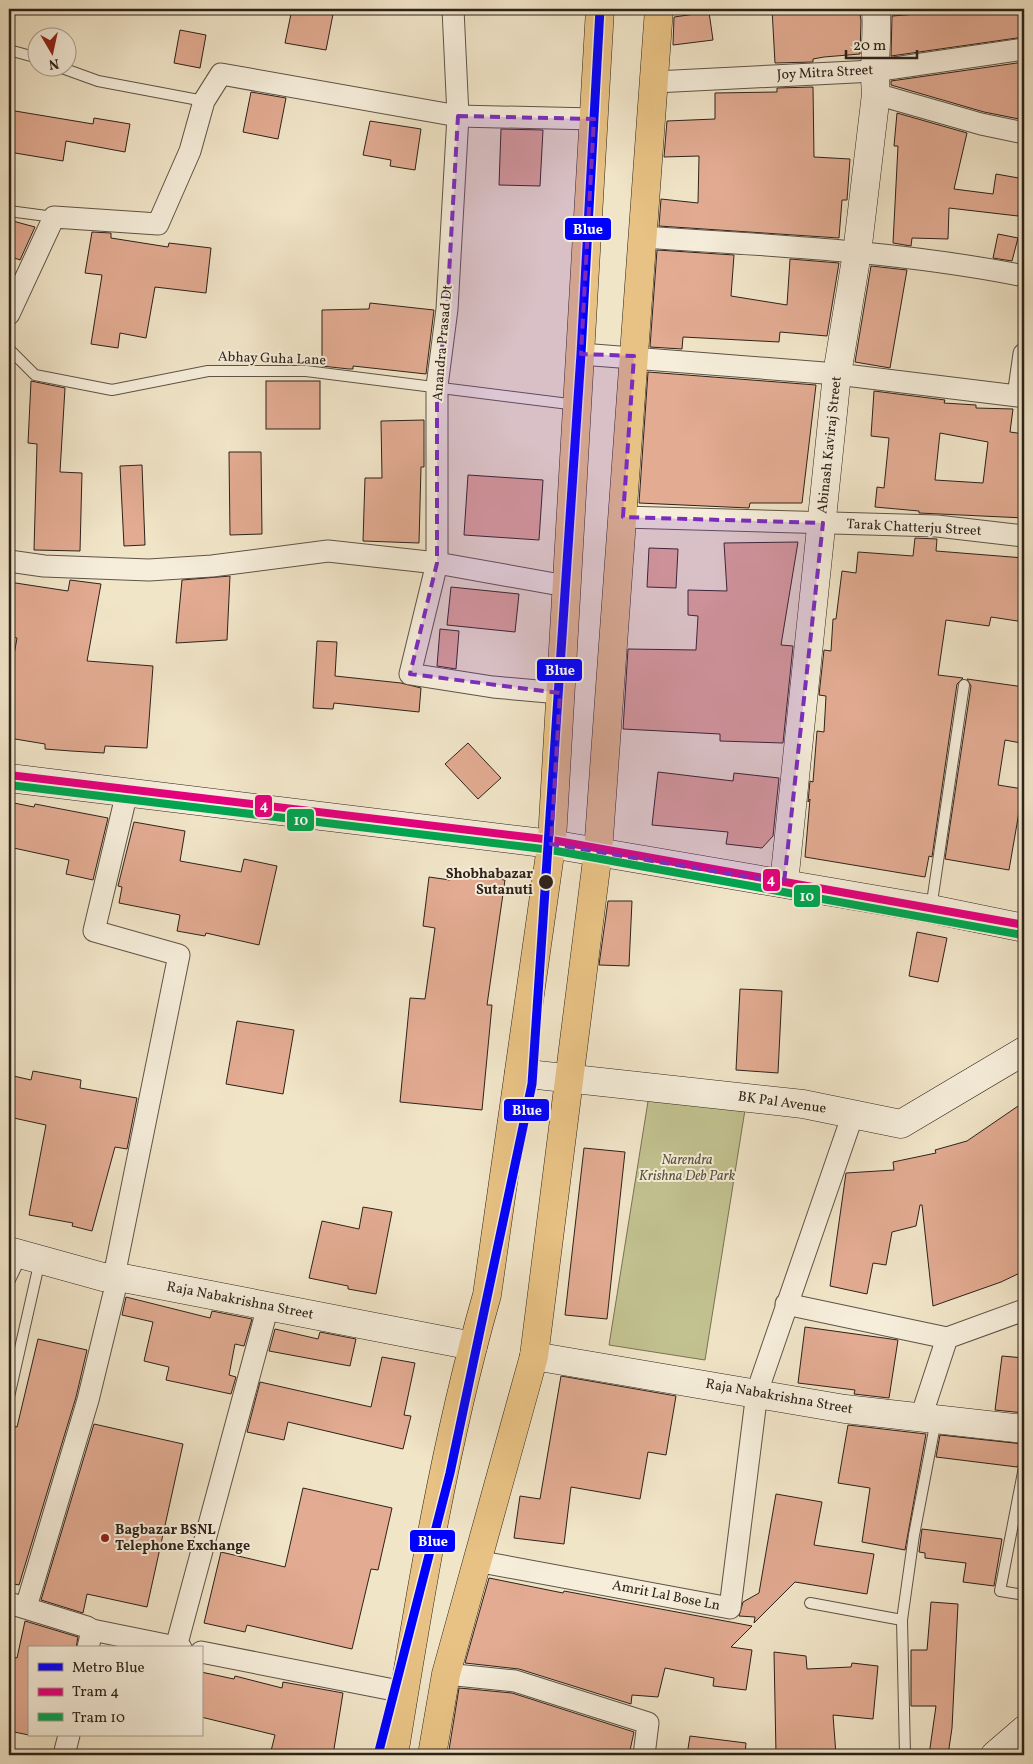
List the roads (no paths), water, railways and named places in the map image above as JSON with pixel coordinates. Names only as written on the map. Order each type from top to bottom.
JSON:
[{"type":"main road","points":[[394,1755],[420,1594],[473,1346],[487,1295],[551,844],[600,9]]},
{"type":"main road","points":[[432,1755],[446,1674],[534,1356],[598,852],[659,9]]},
{"type":"street","name":"Anandra Prasad Dt","points":[[453,9],[458,116],[447,309],[437,386],[437,563],[410,674],[493,687],[560,694]]},
{"type":"street","name":"Abinash Kaviraj Street","points":[[784,883],[823,523],[837,374],[857,253],[875,83],[878,29],[876,9]]},
{"type":"street","name":"Joy Mitra Street","points":[[655,82],[875,83],[1024,49]]},
{"type":"street","points":[[9,314],[54,217],[158,224],[190,151],[204,101],[221,74],[458,116],[594,119]]},
{"type":"street","points":[[875,83],[981,124],[1024,133]]},
{"type":"street","points":[[642,237],[857,253],[988,269],[1024,276]]},
{"type":"street","points":[[581,354],[634,356],[837,374],[1018,396],[1024,354]]},
{"type":"street","name":"Tarak Chatterju Street","points":[[623,517],[937,526],[1024,536]]},
{"type":"street","points":[[9,561],[44,566],[149,570],[212,566],[328,551],[437,563],[566,586]]},
{"type":"street","points":[[9,778],[551,844],[931,909],[1024,928]]},
{"type":"street","points":[[127,792],[94,931],[179,955],[116,1276],[88,1400],[18,1605],[90,1639],[167,1646]]},
{"type":"street","name":"BK Pal Avenue","points":[[519,1073],[803,1104],[901,1124],[1024,1051]]},
{"type":"street","points":[[757,1392],[853,1114]]},
{"type":"street","name":"Raja Nabakrishna Street","points":[[24,1255],[103,1277],[116,1276],[473,1346]]},
{"type":"street","points":[[786,1304],[948,1338],[1024,1310]]},
{"type":"street","points":[[178,1646],[268,1306]]},
{"type":"street","points":[[928,1418],[948,1338]]},
{"type":"street","name":"Raja Nabakrishna Street","points":[[534,1356],[757,1392],[845,1409],[1024,1429]]},
{"type":"street","name":"Amrit Lal Bose Ln","points":[[476,1560],[730,1608],[757,1392]]},
{"type":"street","points":[[202,1652],[404,1692]]},
{"type":"street","points":[[446,1674],[515,1681],[648,1723],[644,1755]]},
{"type":"street","points":[[995,1755],[1024,1730]]},
{"type":"street","points":[[64,1755],[69,1736]]},
{"type":"lane","points":[[9,50],[28,55]]},
{"type":"lane","points":[[78,74],[98,81],[204,101]]},
{"type":"lane","points":[[9,211],[54,217]]},
{"type":"lane","name":"Abhay Guha Lane","points":[[9,349],[35,375],[112,390],[208,371],[306,371],[578,405]]},
{"type":"lane","points":[[931,909],[964,685]]},
{"type":"lane","points":[[9,1282],[24,1255]]},
{"type":"lane","points":[[9,1397],[24,1255]]},
{"type":"lane","points":[[905,1755],[902,1620],[928,1418]]},
{"type":"lane","points":[[1024,1467],[1000,1590],[1024,1595]]},
{"type":"lane","points":[[810,1603],[902,1620]]},
{"type":"metro line","name":"Blue","points":[[378,1755],[450,1473],[532,1084],[581,354],[600,9]]},
{"type":"tram line","name":"4","points":[[9,775],[552,840],[1024,925]]},
{"type":"tram line","name":"10","points":[[9,785],[551,850],[1022,935]]},
{"type":"place","name":"Shobhabazar Sutanuti","points":[[546,882]]},
{"type":"place","name":"Bagbazar BSNL Telephone Exchange","points":[[105,1538]]},
{"type":"park label","name":"Narendra Krishna Deb Park","points":[[687,1168]]}]
